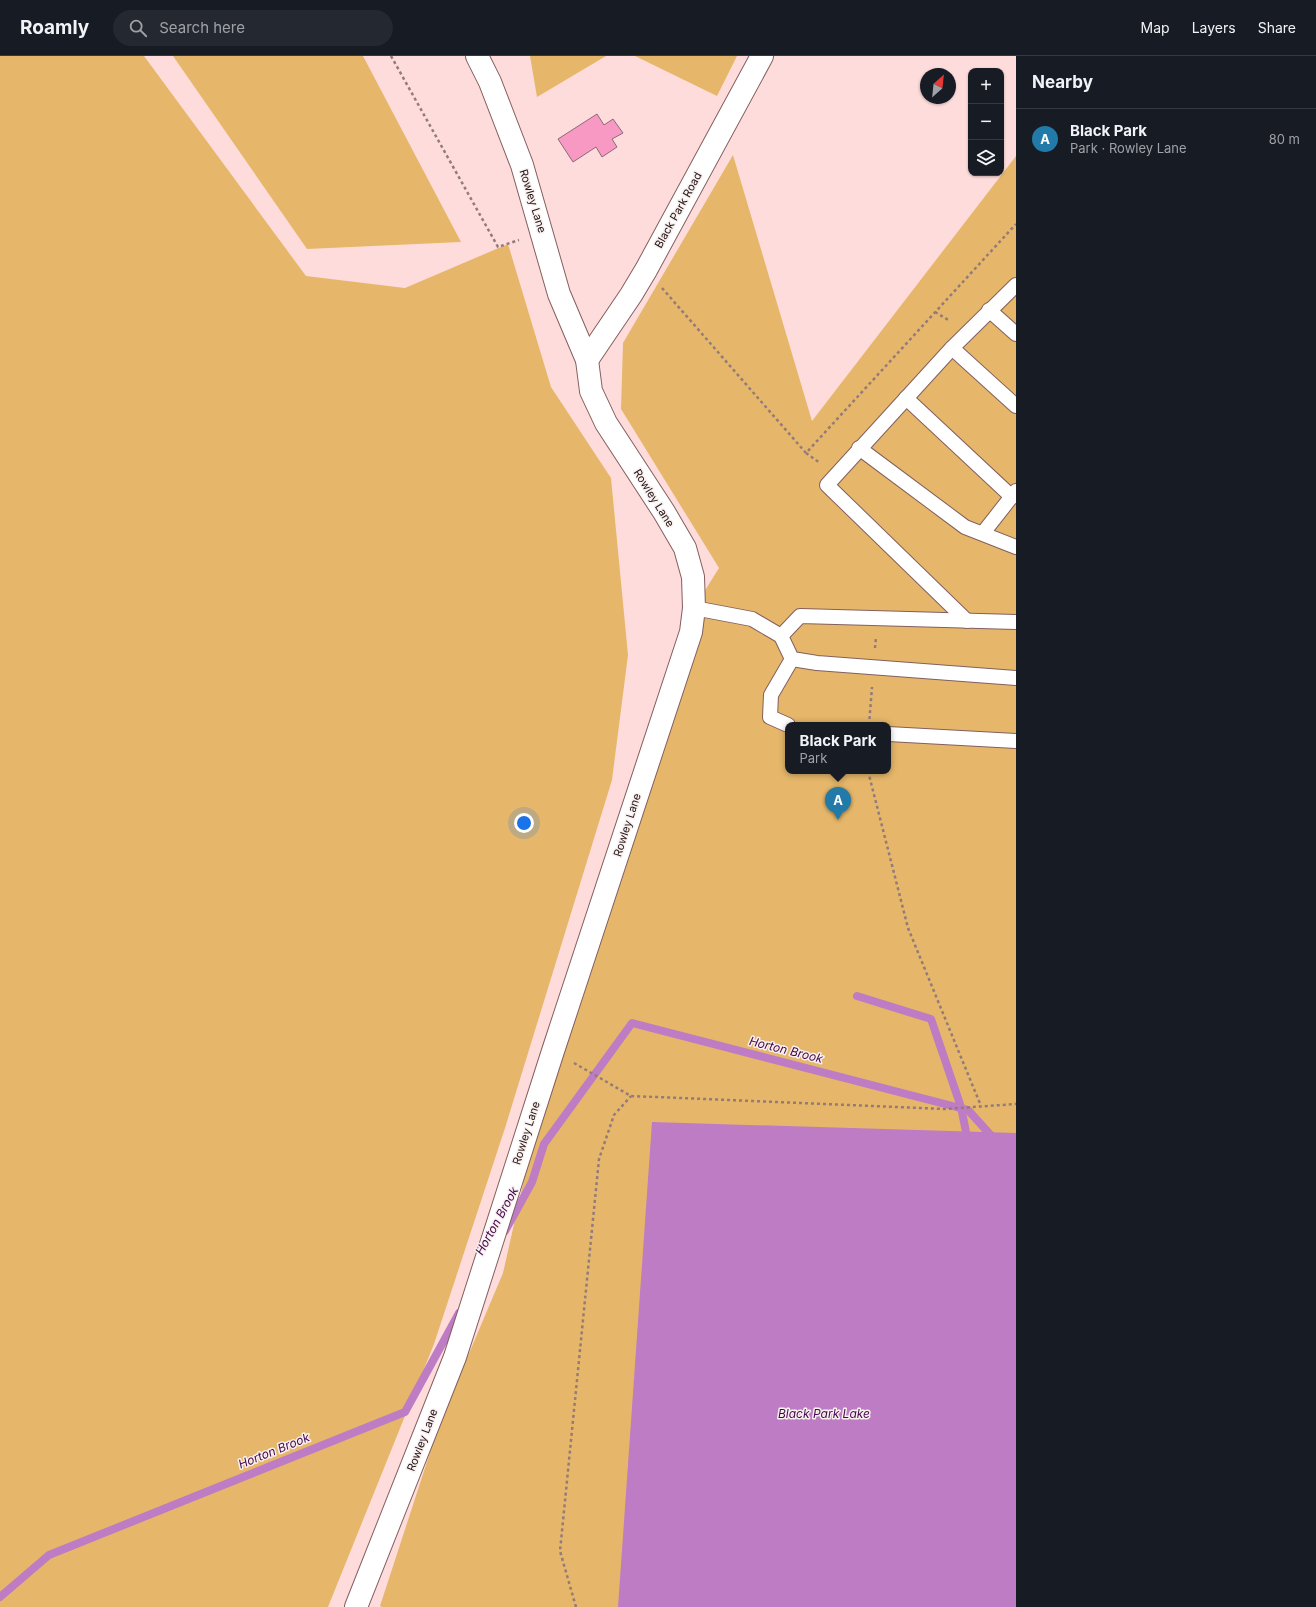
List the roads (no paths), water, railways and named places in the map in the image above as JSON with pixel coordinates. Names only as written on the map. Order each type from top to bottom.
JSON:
[{"type":"street","name":"Rowley Lane","points":[[356,1607],[455,1357],[553,1051],[691,632],[694,608],[693,577],[685,548],[664,512],[606,423],[591,391],[587,360],[559,294],[522,165],[490,82],[477,56]]},
{"type":"street","name":"Black Park Road","points":[[587,360],[631,296],[646,270],[762,56]]},
{"type":"lane","points":[[967,621],[827,486],[859,448],[952,348],[1016,285]]},
{"type":"lane","points":[[989,310],[1016,334]]},
{"type":"lane","points":[[952,348],[1016,406]]},
{"type":"lane","points":[[906,398],[1014,494],[983,533]]},
{"type":"lane","points":[[859,448],[965,527],[1016,546]]},
{"type":"lane","points":[[694,608],[752,619],[781,636],[792,659]]},
{"type":"lane","points":[[781,636],[800,616],[1016,622]]},
{"type":"lane","points":[[792,659],[817,663],[1016,678]]},
{"type":"lane","points":[[785,724],[770,717],[771,694],[792,659]]},
{"type":"lane","points":[[891,734],[1016,741]]},
{"type":"water","name":"Black Park Lake","points":[[652,1122],[1016,1133],[1016,1607],[618,1607]]},
{"type":"waterway","points":[[857,996],[931,1019],[961,1107],[966,1132]]},
{"type":"waterway","name":"Horton Brook","points":[[505,1231],[532,1182],[544,1144],[632,1023],[968,1110],[996,1141]]},
{"type":"waterway","name":"Horton Brook","points":[[0,1597],[49,1555],[405,1412],[459,1313]]},
{"type":"place","name":"Black Park","points":[[838,820]]}]
